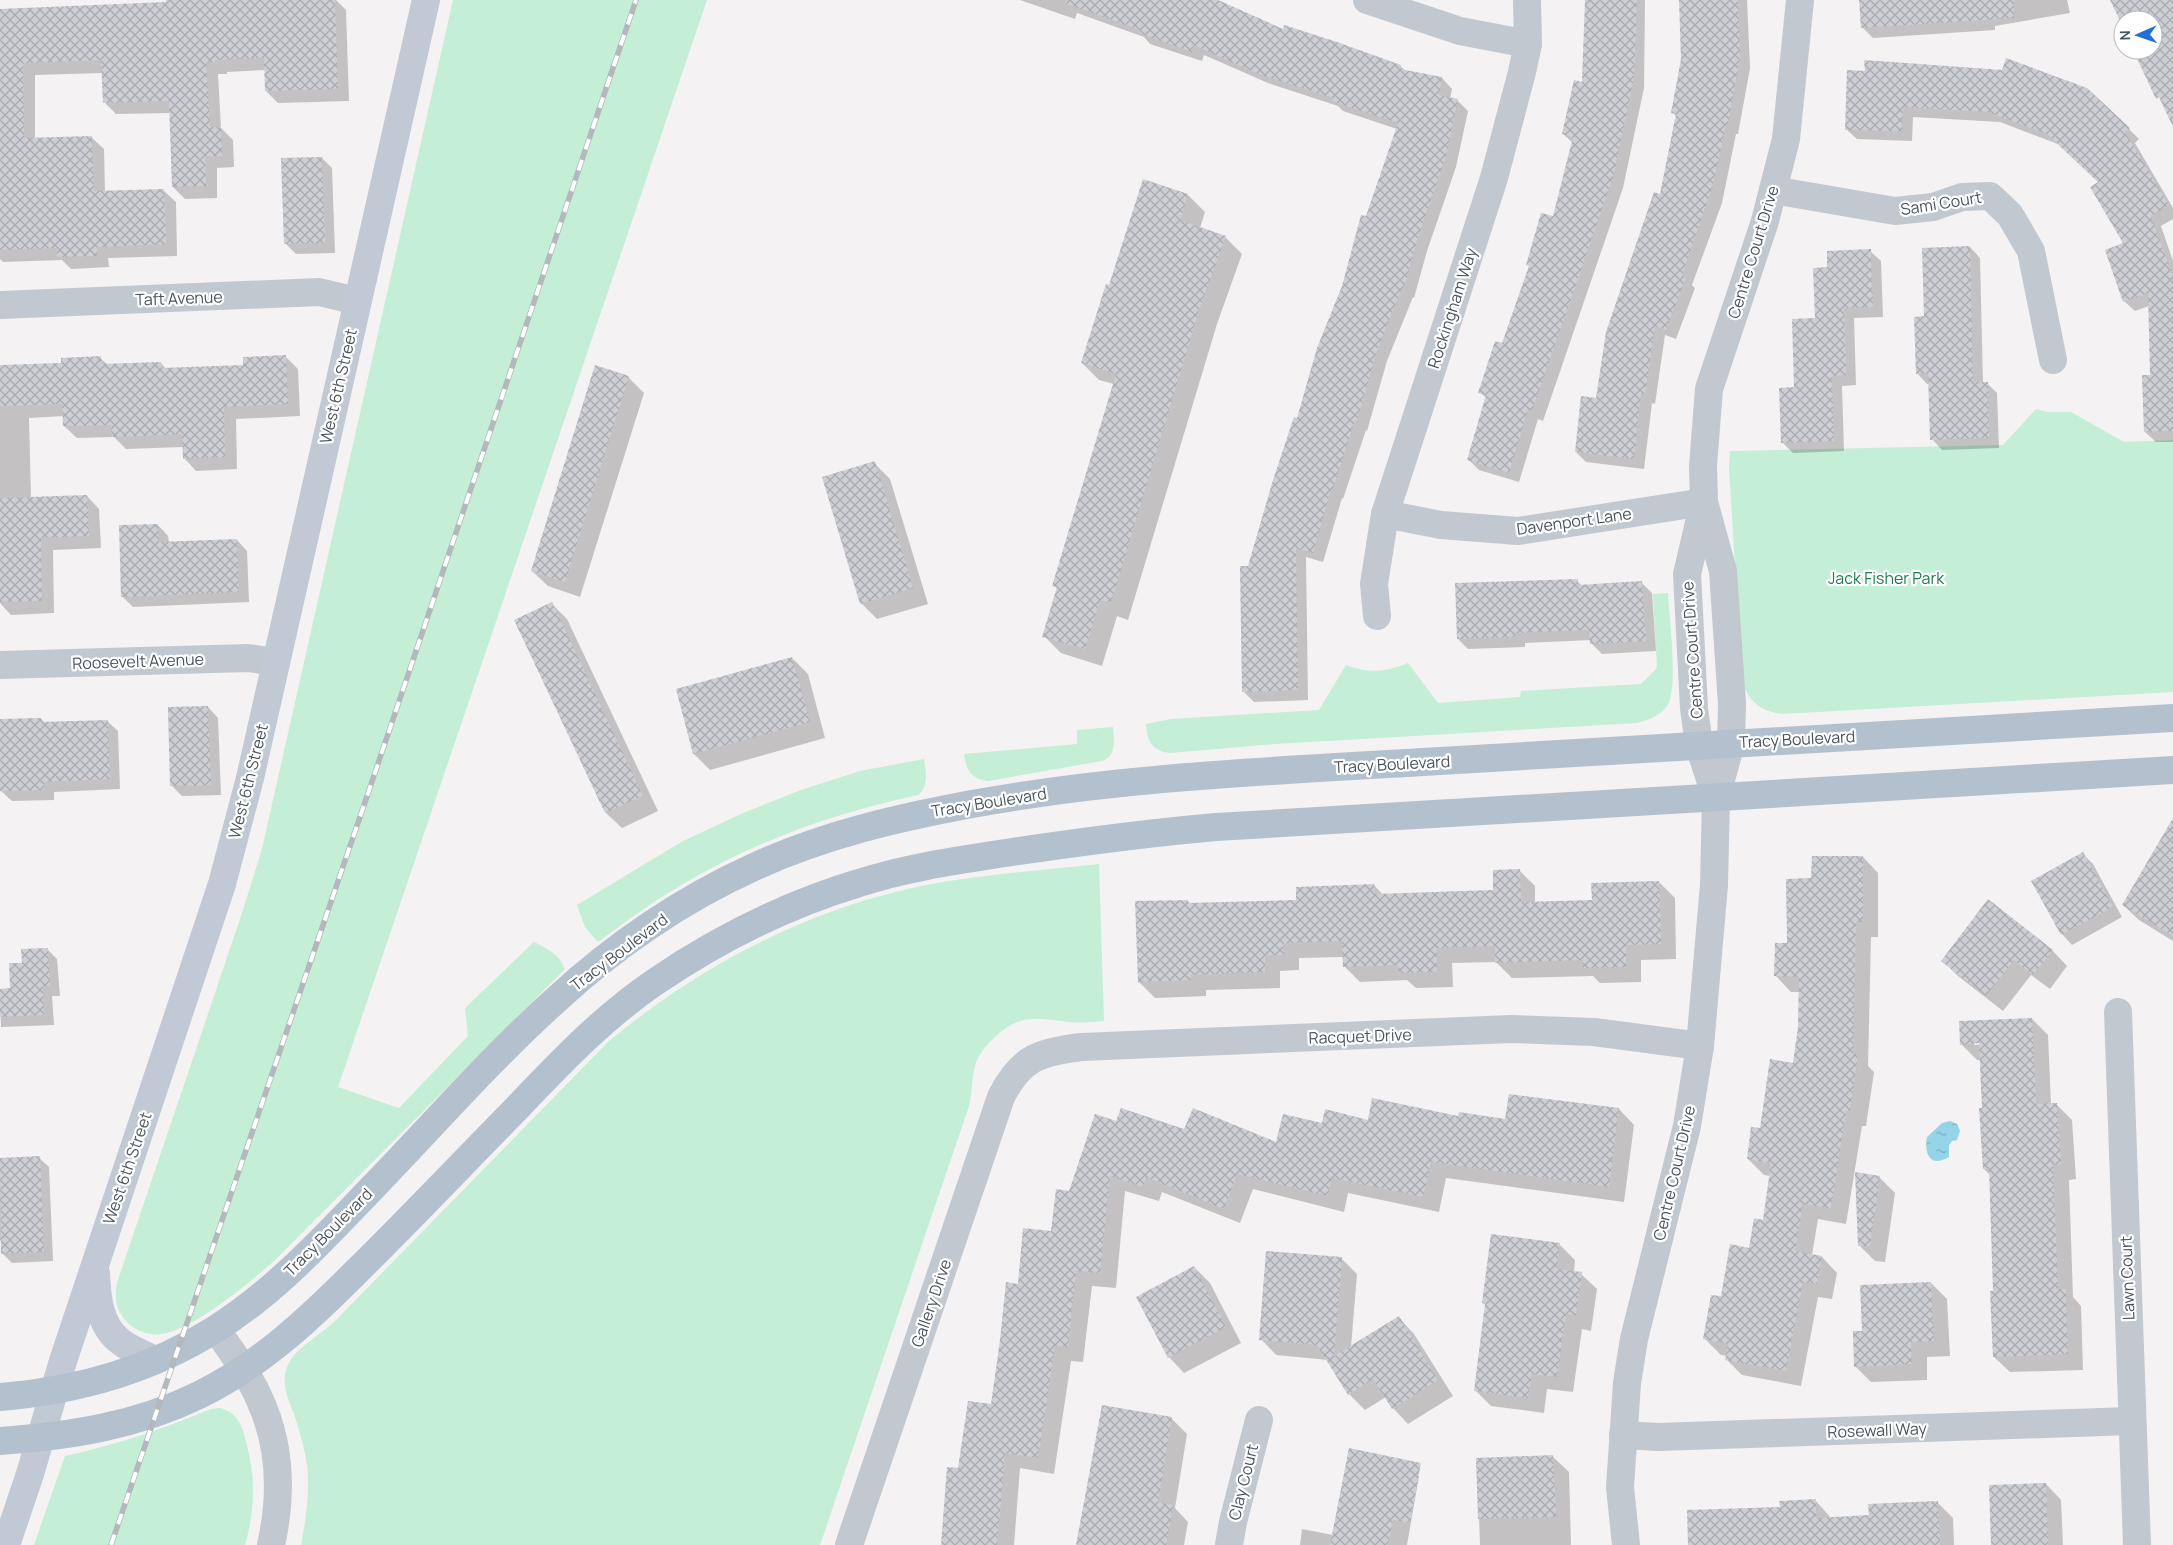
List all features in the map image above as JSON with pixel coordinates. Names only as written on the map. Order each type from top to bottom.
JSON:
[{"type":"main road","name":"Tracy Boulevard","points":[[0,1397],[86,1384],[156,1360],[177,1351],[216,1329],[269,1290],[311,1251],[521,1034],[558,998],[588,973],[665,917],[705,892],[752,868],[804,846],[915,815],[1008,798],[1124,783],[1264,771],[2173,718]]},
{"type":"main road","points":[[0,1441],[88,1432],[155,1414],[198,1396],[244,1369],[309,1319],[562,1061],[606,1020],[653,983],[707,948],[762,920],[808,900],[861,882],[956,860],[1129,836],[1216,828],[2173,770]]},
{"type":"street","name":"West 6th Street","points":[[6,1545],[96,1261],[222,884],[250,778],[426,0]]},
{"type":"street","points":[[1367,0],[1460,31],[1528,44]]},
{"type":"street","name":"Rockingham Way","points":[[1377,616],[1374,584],[1385,514],[1494,178],[1528,44],[1527,0]]},
{"type":"street","name":"Centre Court Drive","points":[[1626,1545],[1620,1487],[1622,1435],[1634,1339],[1687,1126],[1700,1046],[1714,885],[1716,798],[1731,743],[1732,704],[1723,571],[1704,502],[1703,466],[1709,389],[1765,221],[1786,139],[1800,0]]},
{"type":"street","name":"Sami Court","points":[[1773,190],[1895,211],[1933,208],[1962,196],[1990,196],[2010,215],[2031,251],[2053,360]]},
{"type":"street","name":"Taft Avenue","points":[[0,305],[319,292],[357,301]]},
{"type":"street","name":"Centre Court Drive","points":[[1704,502],[1687,574],[1694,708],[1698,745],[1716,798]]},
{"type":"street","name":"Davenport Lane","points":[[1385,514],[1441,525],[1518,531],[1704,502]]},
{"type":"street","name":"Roosevelt Avenue","points":[[0,665],[248,658],[275,662]]},
{"type":"street","name":"Lawn Court","points":[[2118,1012],[2137,1545]]},
{"type":"street","name":"Racquet Drive","points":[[1022,1065],[1048,1052],[1082,1047],[1511,1029],[1594,1032],[1700,1046]]},
{"type":"street","name":"Gallery Drive","points":[[848,1545],[1001,1097],[1010,1080],[1022,1065]]},
{"type":"street","points":[[96,1261],[97,1301],[103,1320],[120,1342],[156,1360]]},
{"type":"street","points":[[216,1329],[244,1369],[260,1398],[278,1463],[279,1493],[271,1545]]},
{"type":"street","name":"Clay Court","points":[[1229,1545],[1259,1420]]},
{"type":"street","name":"Rosewall Way","points":[[1622,1435],[1668,1437],[2132,1421]]},
{"type":"green space","points":[[453,0],[707,0],[338,1087],[399,1108],[468,1036],[465,1008],[534,942],[556,956],[565,969],[274,1261],[205,1315],[175,1330],[162,1334],[148,1333],[131,1325],[120,1313],[116,1299],[117,1283],[262,849]]},
{"type":"green space","name":"Jack Fisher Park","points":[[2036,409],[2047,412],[2071,412],[2124,442],[2173,440],[2173,692],[1783,714],[1762,708],[1752,700],[1742,680],[1729,468],[1730,451],[2003,445]]},
{"type":"green space","points":[[1668,593],[1673,668],[1671,697],[1667,706],[1661,712],[1637,723],[1275,744],[1170,753],[1159,750],[1149,740],[1146,724],[1171,719],[1319,710],[1346,665],[1362,670],[1377,671],[1408,663],[1438,703],[1520,697],[1521,691],[1641,684],[1657,668],[1653,594]]},
{"type":"green space","points":[[1113,727],[1114,747],[1110,755],[1102,761],[988,781],[973,776],[965,760],[964,754],[1077,744],[1077,730]]},
{"type":"green space","points":[[924,759],[925,783],[918,795],[821,821],[759,845],[729,859],[670,892],[598,942],[585,927],[577,905],[683,841],[741,814],[801,790],[860,771]]},
{"type":"green space","points":[[1099,864],[1104,1021],[1073,1022],[1029,1019],[1020,1021],[1003,1030],[984,1048],[979,1057],[975,1065],[969,1106],[820,1545],[301,1545],[307,1505],[308,1475],[303,1444],[285,1385],[286,1369],[293,1356],[336,1320],[608,1042],[642,1015],[713,968],[789,928],[829,912],[912,888],[982,877]]},
{"type":"green space","points":[[220,1408],[231,1413],[238,1420],[243,1430],[249,1455],[253,1494],[251,1519],[245,1545],[34,1545],[65,1456],[121,1442],[211,1409]]},
{"type":"water","points":[[1950,1121],[1957,1124],[1960,1131],[1957,1140],[1952,1141],[1949,1145],[1949,1157],[1937,1161],[1933,1160],[1926,1149],[1927,1137],[1942,1123]]},
{"type":"building","points":[[166,0],[335,0],[338,89],[265,91],[264,58],[206,62],[210,127],[221,127],[222,156],[205,156],[206,186],[172,187],[169,101],[103,103],[101,60],[23,63],[24,138],[92,136],[94,191],[164,189],[166,244],[97,247],[97,256],[57,257],[57,248],[0,250],[0,9],[166,2]]},
{"type":"building","points":[[1066,0],[1218,0],[1283,29],[1284,25],[1337,42],[1401,65],[1400,69],[1442,77],[1439,95],[1458,99],[1446,156],[1417,240],[1404,288],[1402,288],[1377,350],[1357,421],[1355,420],[1333,489],[1331,489],[1313,553],[1296,548],[1298,690],[1242,692],[1240,566],[1248,566],[1273,480],[1294,417],[1297,418],[1317,348],[1342,286],[1361,215],[1366,216],[1398,123],[1332,101],[1333,98],[1256,73],[1194,45],[1192,52],[1139,33],[1140,30],[1065,3]]},
{"type":"building","points":[[1585,0],[1637,0],[1634,77],[1613,177],[1532,411],[1528,409],[1509,473],[1467,460],[1486,395],[1478,393],[1495,341],[1502,343],[1529,266],[1526,265],[1541,213],[1553,216],[1573,137],[1562,134],[1574,80],[1582,82]]},
{"type":"building","points":[[1679,0],[1738,0],[1740,57],[1728,124],[1726,124],[1711,193],[1682,275],[1686,277],[1666,330],[1655,326],[1645,394],[1641,393],[1634,459],[1575,452],[1581,396],[1596,398],[1606,332],[1654,192],[1660,194],[1676,114],[1671,113],[1681,59]]},
{"type":"building","points":[[1859,0],[2014,0],[2014,18],[1861,28]]},
{"type":"building","points":[[2110,0],[2173,0],[2173,127],[2159,97],[2156,99],[2138,60],[2163,60],[2163,10],[2115,10]]},
{"type":"building","points":[[2006,58],[2087,88],[2130,128],[2125,132],[2169,205],[2151,216],[2173,277],[2173,431],[2144,432],[2142,375],[2150,375],[2148,293],[2123,302],[2105,250],[2123,243],[2090,187],[2098,182],[2047,134],[1988,112],[1903,107],[1902,131],[1845,130],[1847,70],[1865,71],[1864,60],[2002,70]]},
{"type":"building","points":[[322,157],[325,243],[284,244],[281,158]]},
{"type":"building","points":[[1143,179],[1188,194],[1180,220],[1226,236],[1200,307],[1111,603],[1100,600],[1085,649],[1042,637],[1057,587],[1052,586],[1116,374],[1081,363],[1106,284],[1109,285]]},
{"type":"building","points":[[1970,246],[1973,382],[1988,382],[1989,438],[1930,440],[1928,373],[1916,374],[1914,317],[1924,316],[1922,248]]},
{"type":"building","points":[[1871,249],[1873,307],[1844,308],[1846,375],[1832,376],[1834,441],[1781,443],[1779,388],[1794,387],[1792,319],[1815,318],[1813,268],[1827,267],[1827,251]]},
{"type":"building","points":[[286,355],[288,404],[224,407],[225,457],[183,459],[182,434],[112,437],[111,425],[63,426],[62,404],[0,406],[0,365],[61,363],[61,358],[101,356],[101,364],[161,362],[162,368],[243,365],[243,357]]},
{"type":"building","points":[[595,365],[629,376],[565,582],[531,571]]},
{"type":"building","points":[[875,461],[913,588],[860,604],[822,477]]},
{"type":"building","points":[[87,495],[89,536],[41,538],[42,601],[0,602],[0,498]]},
{"type":"building","points":[[158,524],[159,542],[237,539],[239,592],[121,597],[119,525]]},
{"type":"building","points":[[1578,579],[1578,585],[1642,581],[1646,641],[1590,644],[1589,630],[1515,633],[1515,637],[1457,639],[1455,583]]},
{"type":"building","points":[[552,602],[643,796],[605,813],[514,620]]},
{"type":"building","points":[[792,657],[810,722],[693,754],[676,689]]},
{"type":"building","points":[[208,706],[211,785],[170,786],[168,707]]},
{"type":"building","points":[[41,718],[42,722],[108,720],[110,779],[44,782],[44,790],[0,791],[0,719]]},
{"type":"building","points":[[2173,818],[2173,936],[2122,905]]},
{"type":"building","points":[[2083,852],[2113,907],[2061,935],[2031,881]]},
{"type":"building","points":[[1812,856],[1863,856],[1863,922],[1856,922],[1853,1054],[1858,1055],[1850,1111],[1846,1111],[1831,1208],[1803,1204],[1795,1251],[1822,1256],[1817,1284],[1803,1282],[1786,1371],[1725,1360],[1728,1344],[1703,1339],[1711,1295],[1721,1296],[1730,1244],[1749,1248],[1754,1218],[1763,1220],[1771,1163],[1747,1159],[1751,1127],[1760,1128],[1770,1059],[1793,1063],[1798,1027],[1799,977],[1774,976],[1775,943],[1787,943],[1786,879],[1811,878]]},
{"type":"building","points":[[1520,869],[1521,902],[1592,900],[1591,883],[1659,881],[1661,944],[1626,945],[1626,967],[1583,968],[1583,960],[1495,963],[1495,946],[1437,948],[1437,972],[1399,973],[1398,965],[1343,967],[1342,941],[1283,943],[1284,955],[1265,955],[1265,972],[1191,975],[1191,980],[1138,982],[1135,901],[1188,900],[1188,903],[1296,900],[1296,887],[1374,884],[1375,894],[1493,890],[1493,870]]},
{"type":"building","points":[[1988,899],[2053,950],[2033,975],[2014,960],[1986,996],[1941,961]]},
{"type":"building","points":[[48,948],[50,986],[43,986],[44,1015],[0,1017],[0,989],[10,988],[9,963],[22,963],[21,949]]},
{"type":"building","points":[[2032,1018],[2036,1104],[2057,1103],[2061,1164],[2053,1165],[2058,1289],[2066,1289],[2068,1354],[1993,1357],[1990,1291],[1993,1291],[1989,1169],[1983,1169],[1979,1108],[1982,1108],[1979,1043],[1960,1045],[1959,1021]]},
{"type":"building","points":[[1509,1094],[1619,1108],[1609,1187],[1431,1162],[1423,1197],[1332,1178],[1328,1196],[1237,1174],[1224,1209],[1146,1177],[1143,1187],[1110,1176],[1100,1273],[1076,1271],[1068,1347],[1055,1346],[1038,1458],[1005,1453],[997,1545],[941,1545],[947,1467],[958,1468],[968,1401],[991,1404],[1006,1282],[1018,1284],[1023,1228],[1051,1231],[1056,1189],[1069,1191],[1095,1114],[1116,1121],[1121,1108],[1184,1129],[1193,1108],[1276,1142],[1283,1114],[1322,1123],[1325,1109],[1368,1120],[1372,1098],[1458,1116],[1459,1112],[1505,1119]]},
{"type":"building","points":[[40,1156],[44,1252],[1,1254],[0,1158]]},
{"type":"building","points":[[1855,1172],[1880,1176],[1870,1246],[1858,1246]]},
{"type":"building","points":[[1491,1234],[1560,1243],[1557,1269],[1582,1272],[1576,1315],[1566,1314],[1557,1377],[1532,1374],[1528,1398],[1474,1391],[1485,1304],[1482,1303]]},
{"type":"building","points":[[1266,1251],[1342,1257],[1334,1356],[1399,1316],[1438,1380],[1392,1409],[1373,1379],[1348,1395],[1317,1345],[1259,1340]]},
{"type":"building","points":[[1194,1266],[1226,1327],[1168,1358],[1136,1297]]},
{"type":"building","points":[[1931,1282],[1934,1341],[1911,1342],[1912,1364],[1854,1367],[1853,1331],[1862,1331],[1860,1285]]},
{"type":"building","points":[[1102,1405],[1172,1417],[1158,1502],[1173,1505],[1166,1545],[1076,1545]]},
{"type":"building","points":[[1349,1448],[1421,1463],[1410,1523],[1393,1520],[1388,1545],[1330,1545]]},
{"type":"building","points":[[1553,1455],[1556,1517],[1478,1519],[1476,1458]]},
{"type":"building","points":[[2046,1483],[2048,1545],[1991,1545],[1989,1485]]},
{"type":"building","points":[[1816,1499],[1816,1518],[1869,1515],[1868,1504],[1938,1501],[1940,1545],[1688,1545],[1687,1510],[1780,1507],[1779,1501]]},
{"type":"railway","points":[[111,1545],[361,814],[636,0]]}]
